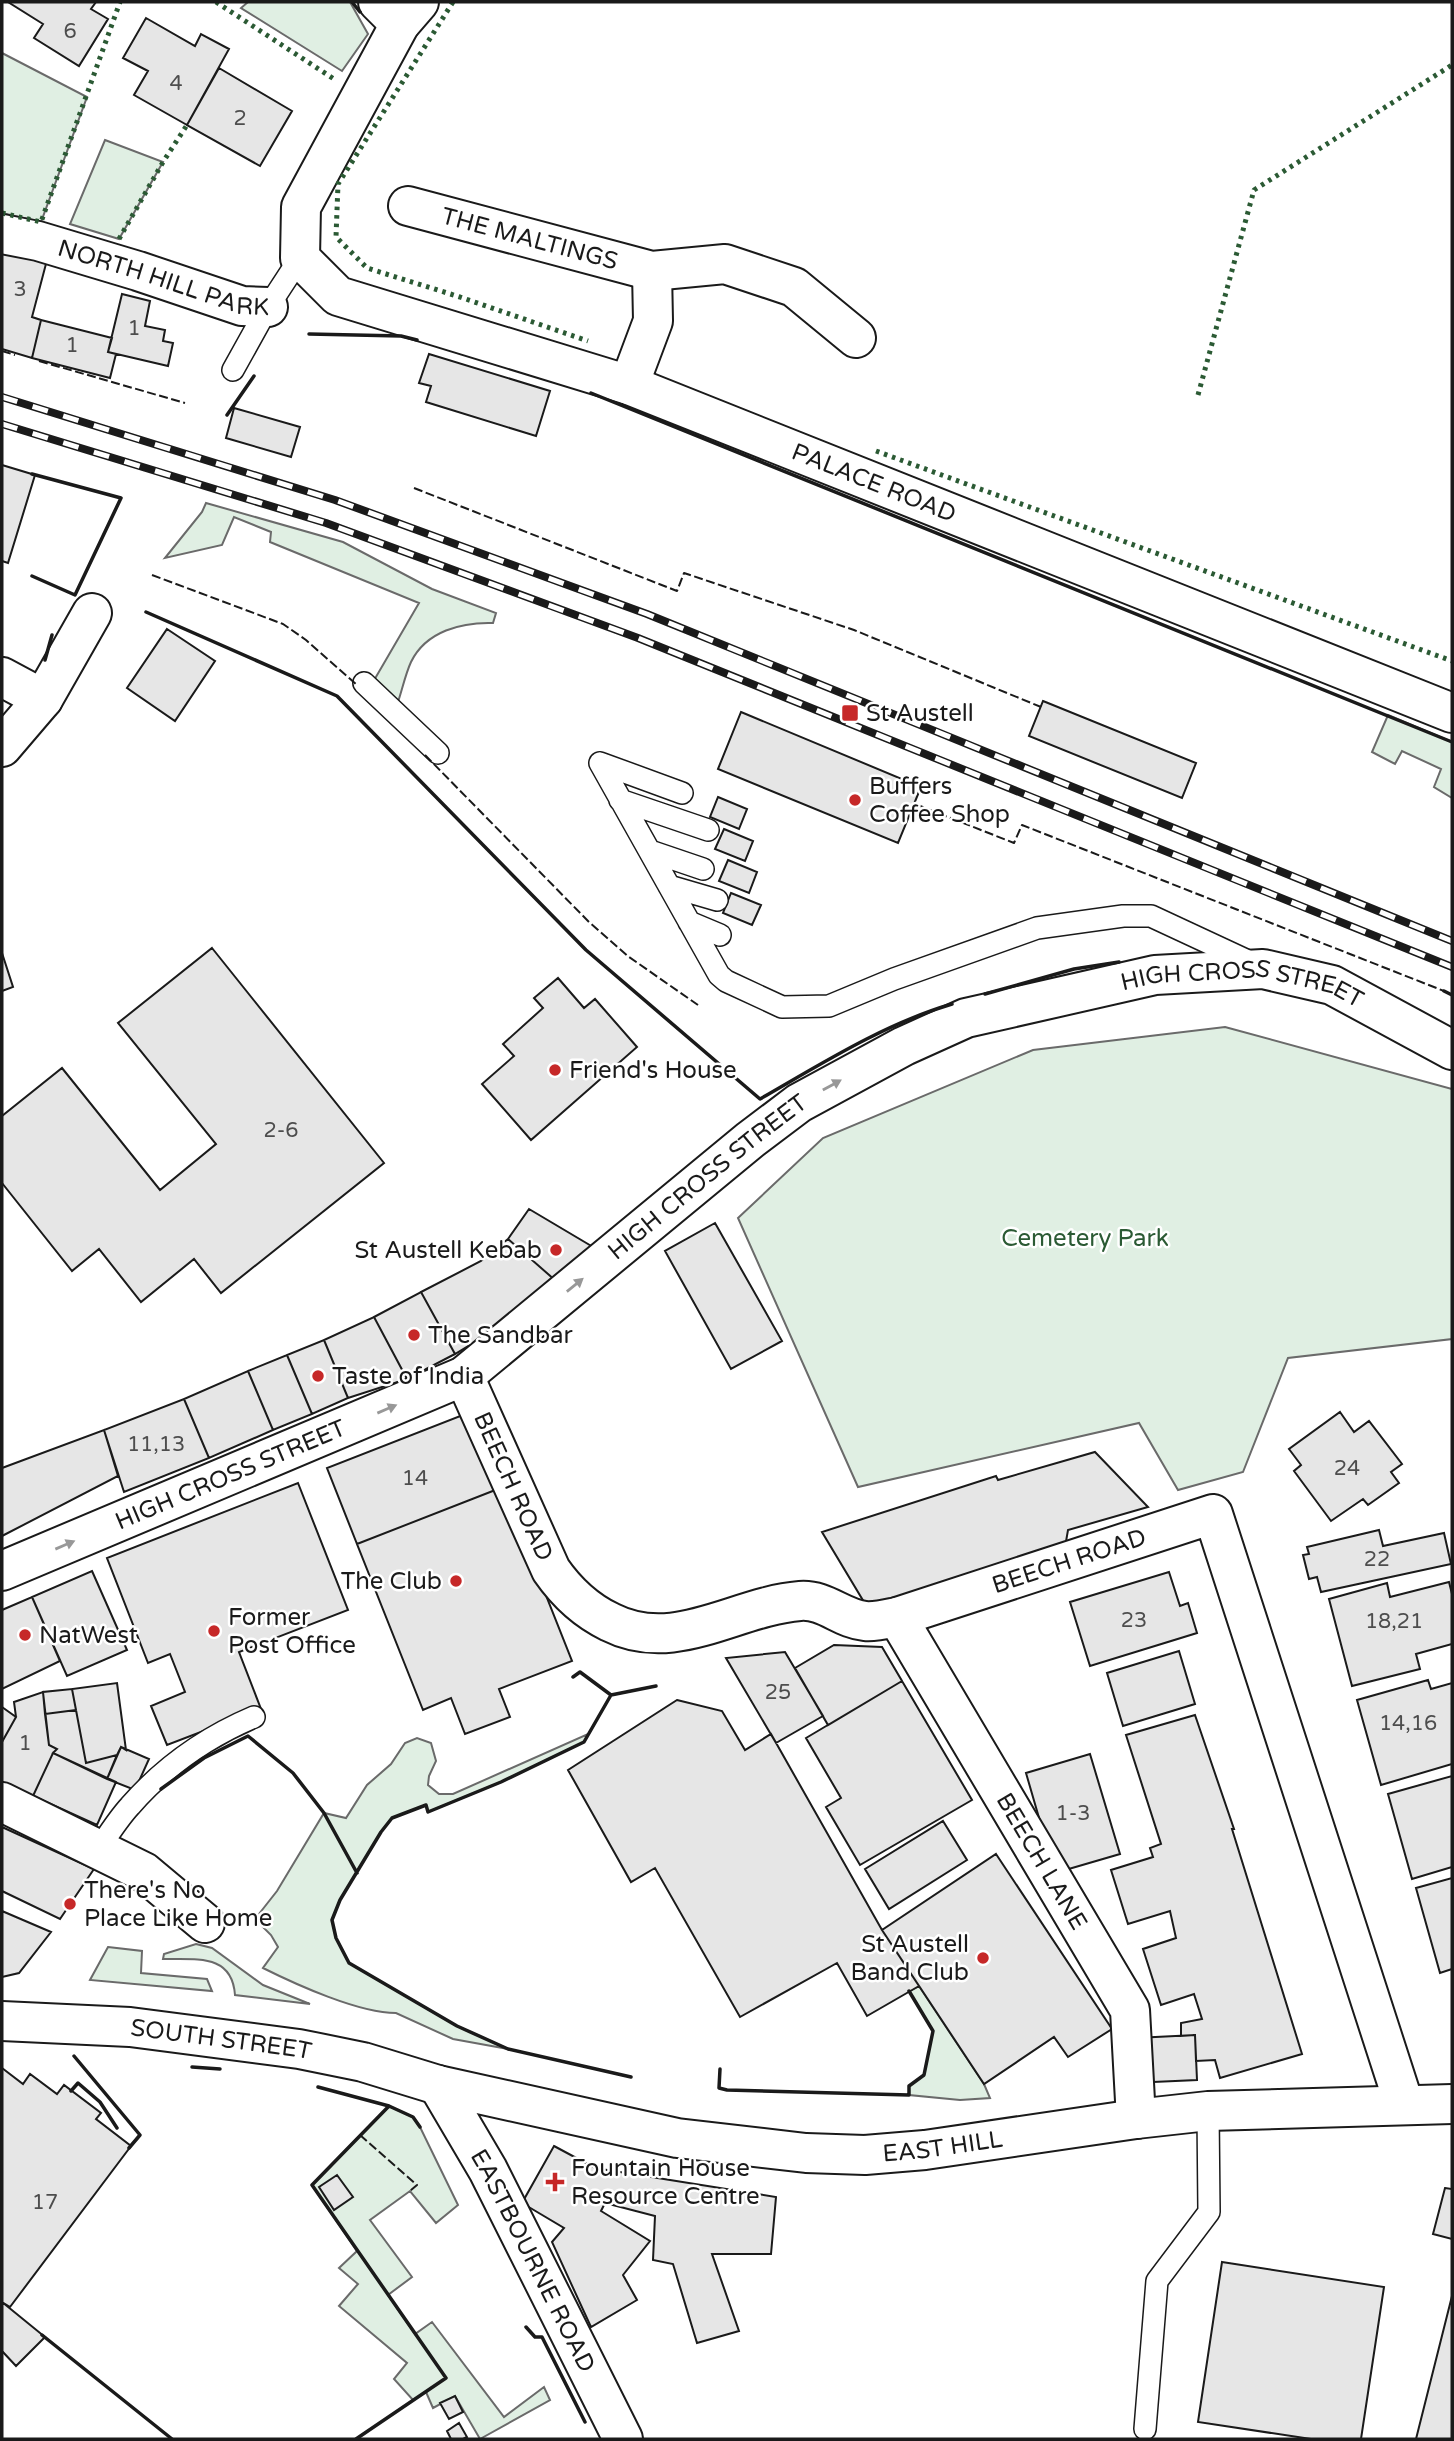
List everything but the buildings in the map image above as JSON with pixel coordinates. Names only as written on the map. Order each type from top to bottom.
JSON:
[{"type":"street","points":[[300,258],[301,207],[399,9]]},
{"type":"street","name":"THE MALTINGS","points":[[408,206],[652,271],[725,264],[794,287],[856,338]]},
{"type":"street","name":"NORTH HILL PARK","points":[[2,233],[138,271],[242,306],[268,307]]},
{"type":"street","name":"PALACE ROAD","points":[[300,258],[338,296],[629,385],[1452,713]]},
{"type":"street","name":"THE MALTINGS","points":[[629,385],[653,321],[652,271]]},
{"type":"street","points":[[2,747],[43,699],[92,614]]},
{"type":"street","points":[[2,677],[43,699]]},
{"type":"street","name":"HIGH CROSS STREET","points":[[2,1572],[464,1376],[789,1111],[904,1046],[967,1018],[1155,975],[1263,969],[1332,985],[1452,1050]]},
{"type":"street","name":"BEECH ROAD","points":[[464,1376],[551,1570],[562,1586],[579,1603],[604,1619],[625,1630],[647,1635],[689,1630],[766,1605],[803,1601],[823,1603],[851,1618],[867,1621],[897,1618],[1213,1514],[1404,2104]]},
{"type":"street","name":"BEECH LANE","points":[[897,1618],[1130,2010],[1136,2119]]},
{"type":"street","points":[[2,1801],[144,1872],[205,1923]]},
{"type":"street","name":"SOUTH STREET","points":[[2,2021],[130,2027],[299,2049],[363,2062],[438,2085]]},
{"type":"street","name":"EAST HILL","points":[[438,2085],[677,2138],[806,2153],[865,2155],[925,2150],[1208,2111],[1452,2104]]},
{"type":"street","name":"EASTBOURNE ROAD","points":[[438,2085],[488,2170],[623,2439]]},
{"type":"lane","name":"NORTH HILL PARK","points":[[268,307],[300,258]]},
{"type":"lane","points":[[233,370],[268,307]]},
{"type":"lane","points":[[364,683],[438,753]]},
{"type":"lane","points":[[682,793],[600,763],[719,975],[726,981],[782,1007],[829,1006],[894,979],[1037,928],[1123,916],[1151,916],[1263,969]]},
{"type":"lane","points":[[620,800],[708,830]]},
{"type":"lane","points":[[650,851],[703,869]]},
{"type":"lane","points":[[669,886],[717,900]]},
{"type":"lane","points":[[689,922],[720,935]]},
{"type":"lane","points":[[98,1850],[130,1806],[173,1764],[226,1729],[254,1717]]},
{"type":"lane","points":[[1145,2429],[1157,2281],[1209,2212],[1208,2111]]},
{"type":"green space","points":[[248,2],[350,2],[368,34],[342,71],[241,8]]},
{"type":"green space","points":[[2,53],[87,97],[41,222],[2,213]]},
{"type":"green space","points":[[105,140],[163,162],[119,239],[70,224]]},
{"type":"green space","points":[[206,503],[343,542],[432,589],[496,613],[493,623],[469,624],[446,630],[426,643],[411,662],[397,705],[373,682],[419,603],[270,542],[271,532],[234,517],[222,545],[165,558],[202,512]]},
{"type":"green space","points":[[1388,715],[1452,742],[1452,798],[1434,787],[1441,769],[1402,751],[1395,764],[1372,752]]},
{"type":"green space","name":"Cemetery Park","points":[[1225,1027],[1452,1089],[1452,1339],[1288,1358],[1243,1472],[1178,1490],[1139,1423],[858,1487],[738,1218],[823,1138],[1033,1050]]},
{"type":"green space","points":[[588,1734],[584,1742],[501,1782],[428,1812],[426,1805],[392,1818],[340,1900],[332,1920],[336,1938],[349,1963],[457,2026],[508,2049],[453,2039],[396,2013],[347,2003],[310,1990],[263,1968],[278,1947],[271,1935],[255,1919],[277,1891],[324,1813],[346,1818],[367,1785],[391,1764],[405,1743],[417,1738],[431,1743],[436,1761],[428,1785],[439,1794],[453,1794]]},
{"type":"green space","points":[[196,1944],[212,1948],[263,1985],[310,2004],[235,1995],[232,1981],[220,1965],[199,1960],[163,1959],[164,1954]]},
{"type":"green space","points":[[108,1947],[142,1951],[141,1973],[207,1979],[212,1991],[90,1980]]},
{"type":"green space","points":[[919,1986],[984,2084],[990,2098],[960,2100],[909,2095],[909,2086],[924,2075],[933,2031],[909,1991]]},
{"type":"green space","points":[[389,2106],[413,2117],[420,2127],[458,2205],[436,2223],[410,2191],[370,2220],[412,2277],[388,2295],[415,2334],[432,2322],[504,2417],[544,2387],[550,2400],[480,2439],[455,2396],[433,2408],[426,2392],[413,2400],[394,2379],[407,2363],[339,2306],[358,2284],[339,2268],[357,2251],[312,2185]]},
{"type":"railway","points":[[2,397],[335,500],[647,614],[1452,941]]},
{"type":"railway","points":[[2,424],[326,523],[638,638],[1452,967]]},
{"type":"hedge","points":[[2,213],[41,222],[120,2]]},
{"type":"hedge","points":[[216,2],[337,81]]},
{"type":"hedge","points":[[453,2],[338,184],[336,237],[367,268],[588,341]]},
{"type":"hedge","points":[[1198,395],[1254,190],[1452,65]]},
{"type":"hedge","points":[[119,239],[187,125]]},
{"type":"hedge","points":[[876,451],[1452,661]]},
{"type":"fence","points":[[2,351],[15,355]]},
{"type":"fence","points":[[39,361],[185,403]]},
{"type":"fence","points":[[414,488],[677,591],[684,573],[854,630],[1041,707]]},
{"type":"fence","points":[[152,575],[283,624],[306,640],[357,685]]},
{"type":"fence","points":[[425,755],[589,922],[629,957],[698,1005]]},
{"type":"fence","points":[[915,804],[1014,843],[1022,825],[1444,991]]},
{"type":"fence","points":[[360,2135],[417,2185],[410,2191]]},
{"type":"wall","points":[[352,2],[360,12]]},
{"type":"wall","points":[[309,334],[401,336],[417,340]]},
{"type":"wall","points":[[227,415],[254,376]]},
{"type":"wall","points":[[591,393],[1452,742]]},
{"type":"wall","points":[[32,474],[121,498],[75,595],[32,576]]},
{"type":"wall","points":[[146,612],[337,696],[586,950],[760,1099],[877,1034],[952,1004]]},
{"type":"wall","points":[[45,660],[52,635]]},
{"type":"wall","points":[[985,994],[1074,969],[1119,962]]},
{"type":"wall","points":[[1444,991],[1452,995]]},
{"type":"wall","points":[[573,1677],[580,1672],[611,1695],[656,1686]]},
{"type":"wall","points":[[611,1695],[584,1742],[501,1782],[428,1812],[426,1805],[392,1818],[340,1900],[332,1920],[336,1938],[349,1963],[457,2026],[508,2049],[631,2077]]},
{"type":"wall","points":[[161,1789],[204,1758],[248,1736],[293,1773],[324,1813],[357,1873]]},
{"type":"wall","points":[[720,2069],[719,2088],[727,2090],[909,2095],[909,2086],[924,2075],[933,2031],[909,1991]]},
{"type":"wall","points":[[74,2056],[140,2135],[129,2148]]},
{"type":"wall","points":[[192,2067],[220,2069]]},
{"type":"wall","points":[[71,2091],[78,2083],[100,2102],[117,2128]]},
{"type":"wall","points":[[318,2087],[389,2106],[312,2185],[446,2378],[356,2439]]},
{"type":"wall","points":[[389,2106],[413,2117],[420,2127]]},
{"type":"wall","points":[[526,2327],[535,2337],[542,2337],[585,2422]]},
{"type":"wall","points":[[42,2335],[172,2439]]},
{"type":"place","name":"St Austell","points":[[850,713]]},
{"type":"place","name":"Buffers Coffee Shop","points":[[855,800]]},
{"type":"place","name":"Friend's House","points":[[555,1070]]},
{"type":"place","name":"St Austell Kebab","points":[[556,1250]]},
{"type":"place","name":"The Sandbar","points":[[414,1335]]},
{"type":"place","name":"Taste of India","points":[[318,1376]]},
{"type":"place","name":"The Club","points":[[456,1581]]},
{"type":"place","name":"Former Post Office","points":[[214,1631]]},
{"type":"place","name":"NatWest","points":[[25,1635]]},
{"type":"place","name":"There's No Place Like Home","points":[[70,1904]]},
{"type":"place","name":"St Austell Band Club","points":[[983,1958]]},
{"type":"place","name":"Fountain House Resource Centre","points":[[555,2182]]}]
